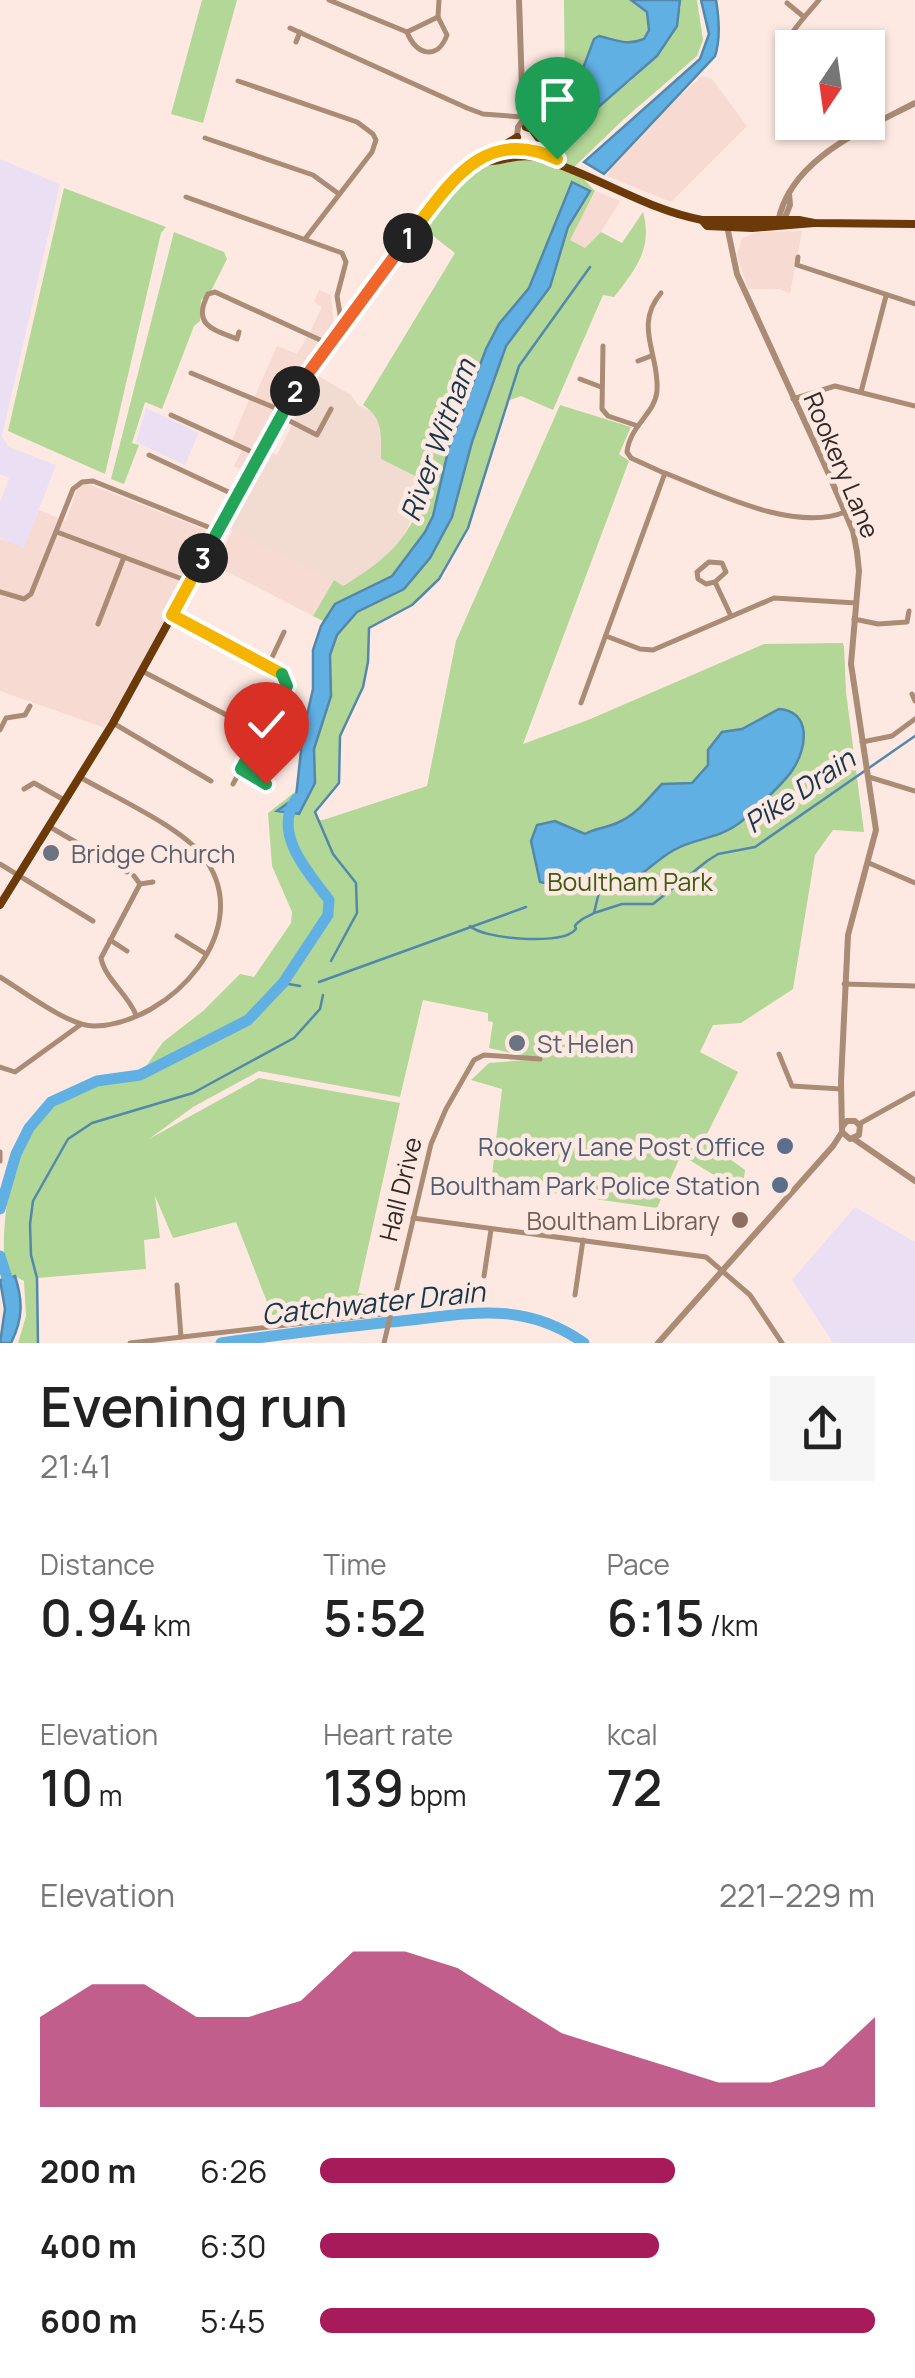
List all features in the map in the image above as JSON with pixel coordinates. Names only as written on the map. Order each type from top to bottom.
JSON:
[{"type":"main road","points":[[524,121],[562,165]]},
{"type":"main road","points":[[494,150],[517,137]]},
{"type":"main road","points":[[0,904],[113,723],[298,387],[372,285],[440,196],[482,156],[494,150],[552,156]]},
{"type":"main road","points":[[480,161],[487,163],[520,152],[562,165],[645,203],[702,220],[915,224]]},
{"type":"main road","points":[[790,205],[796,220]]},
{"type":"main road","points":[[781,223],[814,223]]},
{"type":"street","points":[[329,0],[346,3],[407,32],[417,49],[425,54],[443,46],[448,35],[438,16],[438,0]]},
{"type":"street","points":[[519,0],[524,121],[520,152]]},
{"type":"street","points":[[795,30],[820,0]]},
{"type":"street","points":[[787,2],[804,17]]},
{"type":"street","points":[[407,32],[438,16]]},
{"type":"street","points":[[290,28],[483,114],[524,121]]},
{"type":"street","points":[[296,42],[300,32]]},
{"type":"street","points":[[238,81],[357,122],[376,140],[372,152],[305,239]]},
{"type":"street","points":[[404,91],[408,82]]},
{"type":"street","points":[[885,118],[915,103]]},
{"type":"street","points":[[520,152],[518,126],[524,121]]},
{"type":"street","points":[[206,138],[313,175],[339,194]]},
{"type":"street","points":[[781,223],[784,199],[799,177],[846,140]]},
{"type":"street","points":[[781,223],[790,205],[789,194]]},
{"type":"street","points":[[186,197],[346,256],[337,296],[342,326]]},
{"type":"street","name":"Rookery Lane","points":[[732,223],[733,260],[845,512],[857,552],[851,664],[876,830],[870,863],[850,919],[844,984],[842,1129]]},
{"type":"street","points":[[798,257],[798,265],[915,304]]},
{"type":"street","points":[[240,332],[237,338],[208,327],[203,321],[208,294],[216,292],[329,344]]},
{"type":"street","points":[[656,296],[648,322],[658,379],[656,401],[636,425],[627,447],[628,456],[758,508],[824,520],[845,512]]},
{"type":"street","points":[[860,392],[886,296]]},
{"type":"street","points":[[603,346],[600,404],[606,414],[636,425]]},
{"type":"street","points":[[638,360],[651,356]]},
{"type":"street","points":[[191,373],[317,435]]},
{"type":"street","points":[[580,379],[602,387]]},
{"type":"street","points":[[793,399],[836,386],[915,406]]},
{"type":"street","points":[[656,401],[665,403]]},
{"type":"street","points":[[317,447],[317,435],[331,410]]},
{"type":"street","points":[[171,415],[261,456]]},
{"type":"street","points":[[150,456],[237,496]]},
{"type":"street","points":[[581,703],[665,473]]},
{"type":"street","points":[[0,592],[24,599],[32,594],[73,488],[82,482],[93,481],[218,531]]},
{"type":"street","points":[[56,531],[190,582]]},
{"type":"street","points":[[98,624],[124,558]]},
{"type":"street","points":[[709,562],[722,563],[726,572],[716,582],[700,582],[698,569],[709,562]]},
{"type":"street","points":[[716,582],[731,616]]},
{"type":"street","points":[[606,636],[653,650],[780,598],[856,603]]},
{"type":"street","points":[[854,620],[911,623],[909,611]]},
{"type":"street","points":[[172,615],[286,679],[287,686],[233,784]]},
{"type":"street","points":[[268,666],[284,632]]},
{"type":"street","points":[[142,670],[261,733]]},
{"type":"street","points":[[0,730],[6,718],[25,715],[30,706]]},
{"type":"street","points":[[862,742],[892,736],[915,719]]},
{"type":"street","points":[[113,723],[211,781]]},
{"type":"street","points":[[241,769],[266,784]]},
{"type":"street","points":[[868,771],[915,791]]},
{"type":"street","points":[[0,1067],[15,1072],[80,1025],[116,1023],[158,1005],[180,989],[217,937],[218,886],[202,855],[186,839],[80,777]]},
{"type":"street","points":[[24,789],[36,779],[66,801]]},
{"type":"street","points":[[50,827],[131,874],[140,884]]},
{"type":"street","points":[[870,863],[915,883]]},
{"type":"street","points":[[0,864],[92,920]]},
{"type":"street","points":[[140,884],[153,882]]},
{"type":"street","points":[[136,1015],[124,992],[102,966],[101,958],[140,884]]},
{"type":"street","points":[[177,936],[206,954]]},
{"type":"street","points":[[110,940],[127,951]]},
{"type":"street","points":[[0,977],[80,1025]]},
{"type":"street","points":[[844,984],[915,986]]},
{"type":"street","name":"Hall Drive","points":[[384,1343],[437,1127],[474,1060],[484,1054],[540,1059]]},
{"type":"street","points":[[779,1054],[792,1086],[841,1089]]},
{"type":"street","points":[[833,1146],[915,1093]]},
{"type":"street","points":[[842,1110],[868,1150],[915,1181]]},
{"type":"street","points":[[842,1129],[856,1132]]},
{"type":"street","points":[[842,1129],[856,1132]]},
{"type":"street","points":[[658,1343],[833,1146],[842,1129]]},
{"type":"street","points":[[0,1152],[0,1161]]},
{"type":"street","points":[[413,1218],[706,1257],[750,1295],[782,1343]]},
{"type":"street","points":[[484,1276],[491,1230]]},
{"type":"street","points":[[575,1295],[583,1240]]},
{"type":"street","points":[[177,1286],[181,1337]]},
{"type":"street","points":[[130,1343],[390,1316]]},
{"type":"shaded area","points":[[702,76],[712,79],[747,126],[671,202],[607,176],[614,161],[656,115]]},
{"type":"shaded area","points":[[523,94],[534,99],[565,97],[556,148],[538,129],[523,103]]},
{"type":"shaded area","points":[[0,159],[60,184],[2,436],[9,447],[56,465],[24,548],[0,538],[0,502],[9,478],[0,474]]},
{"type":"shaded area","points":[[596,191],[620,201],[601,232],[585,248],[569,240]]},
{"type":"shaded area","points":[[802,231],[790,294],[779,289],[748,289],[737,255],[742,238],[758,232]]},
{"type":"shaded area","points":[[319,290],[331,295],[334,327],[305,367],[246,472],[234,466],[243,448],[231,443],[277,346],[297,354],[309,334],[322,307],[314,302]]},
{"type":"shaded area","points":[[317,375],[351,395],[358,405],[376,413],[382,429],[381,459],[429,483],[402,539],[383,562],[342,586],[221,525],[265,450],[277,455]]},
{"type":"shaded area","points":[[146,408],[199,433],[185,465],[136,442]]},
{"type":"shaded area","points":[[83,482],[213,533],[105,728],[0,691],[0,539],[24,547],[39,510],[66,521]]},
{"type":"shaded area","points":[[233,530],[334,580],[313,616],[214,565]]},
{"type":"shaded area","points":[[855,1207],[915,1242],[915,1343],[833,1343],[792,1280]]},
{"type":"green space","points":[[202,0],[237,0],[203,123],[171,114]]},
{"type":"green space","name":"Boultham Park","points":[[564,0],[631,0],[647,12],[649,30],[645,39],[625,43],[605,37],[594,39],[570,103],[580,123],[603,100],[631,81],[681,8],[680,0],[697,0],[703,40],[697,56],[573,168],[595,191],[570,240],[585,248],[601,232],[622,243],[643,212],[644,247],[614,297],[603,295],[553,410],[521,396],[507,401],[464,535],[435,582],[411,606],[369,628],[363,687],[340,736],[339,783],[315,812],[318,820],[323,820],[427,786],[456,641],[560,405],[631,427],[619,454],[629,461],[523,744],[764,644],[843,643],[844,647],[864,832],[833,830],[815,855],[793,989],[741,1023],[713,1025],[700,1052],[738,1072],[704,1140],[745,1170],[742,1192],[681,1155],[657,1208],[491,1184],[502,1089],[471,1080],[489,1063],[537,1059],[489,1048],[493,1022],[488,1021],[488,1013],[423,1000],[400,1097],[259,1071],[193,1107],[149,1139],[259,1078],[400,1103],[358,1293],[370,1295],[371,1308],[272,1315],[236,1222],[173,1238],[155,1196],[160,1238],[144,1240],[146,1269],[37,1278],[39,1343],[18,1343],[26,1316],[24,1281],[5,1271],[4,1229],[17,1158],[37,1117],[70,1091],[140,1075],[163,1042],[203,1011],[240,974],[254,977],[291,923],[292,912],[272,866],[268,813],[309,781],[331,625],[313,616],[334,580],[343,586],[397,544],[429,483],[381,459],[378,422],[363,405],[455,253],[419,225],[449,171],[479,150],[503,141],[538,153],[556,147],[565,97]]},
{"type":"green space","points":[[64,188],[166,227],[161,233],[105,474],[8,431]]},
{"type":"green space","points":[[174,232],[224,252],[227,259],[212,289],[201,300],[200,321],[194,326],[162,409],[145,402],[132,443],[139,445],[124,484],[111,479]]},
{"type":"water","points":[[631,0],[680,0],[677,26],[657,56],[580,123],[570,103],[594,39],[599,36],[632,42],[644,39],[649,30],[647,12]]},
{"type":"water","points":[[701,0],[716,0],[719,28],[715,56],[604,174],[584,162],[700,59],[709,34]]},
{"type":"water","points":[[572,182],[590,191],[568,227],[550,287],[506,346],[472,442],[452,517],[430,558],[404,589],[357,612],[337,635],[330,655],[331,696],[314,749],[315,783],[299,814],[277,811],[296,797],[303,732],[313,689],[313,650],[321,626],[335,604],[392,576],[425,532],[433,516],[449,447],[486,349],[499,324],[529,288]]},
{"type":"water","points":[[779,709],[790,712],[802,724],[801,751],[783,781],[738,824],[674,850],[627,884],[609,891],[585,891],[540,882],[531,841],[537,825],[555,821],[585,834],[617,823],[637,811],[662,784],[692,783],[708,765],[708,750],[722,732],[742,729]]},
{"type":"water","points":[[15,1276],[20,1318],[11,1343],[0,1343],[5,1309],[0,1280]]},
{"type":"waterway","points":[[331,961],[357,913],[356,883],[333,854],[315,812],[339,783],[340,736],[363,687],[369,628],[412,605],[439,579],[468,528],[519,366],[590,267]]},
{"type":"waterway","name":"Pike Drain","points":[[594,913],[622,904],[653,904],[718,854],[755,847],[915,736]]},
{"type":"waterway","name":"River Witham","points":[[0,1209],[16,1154],[29,1128],[51,1102],[97,1081],[140,1075],[248,1020],[283,983],[328,915],[329,900],[303,865],[290,839],[288,825],[296,799]]},
{"type":"waterway","points":[[470,926],[503,937],[563,936],[594,913],[599,892]]},
{"type":"waterway","points":[[319,982],[526,907]]},
{"type":"waterway","points":[[283,983],[300,986]]},
{"type":"waterway","points":[[38,1343],[37,1278],[31,1255],[33,1201],[68,1139],[92,1123],[193,1093],[294,1038],[320,1009],[323,995]]},
{"type":"waterway","name":"River Witham","points":[[0,1256],[11,1290]]},
{"type":"waterway","name":"Catchwater Drain","points":[[221,1343],[489,1313],[536,1319],[584,1343]]},
{"type":"place","name":"Bridge Church","points":[[51,853]]},
{"type":"place","name":"St Helen","points":[[517,1043]]},
{"type":"place","name":"Rookery Lane Post Office","points":[[785,1146]]},
{"type":"place","name":"Boultham Park Police Station","points":[[780,1185]]},
{"type":"place","name":"Boultham Library","points":[[740,1220]]},
{"type":"route","points":[[266,784],[241,769],[287,686],[286,679],[172,615],[298,387],[440,196],[460,173],[494,150],[524,148],[557,159]]}]
